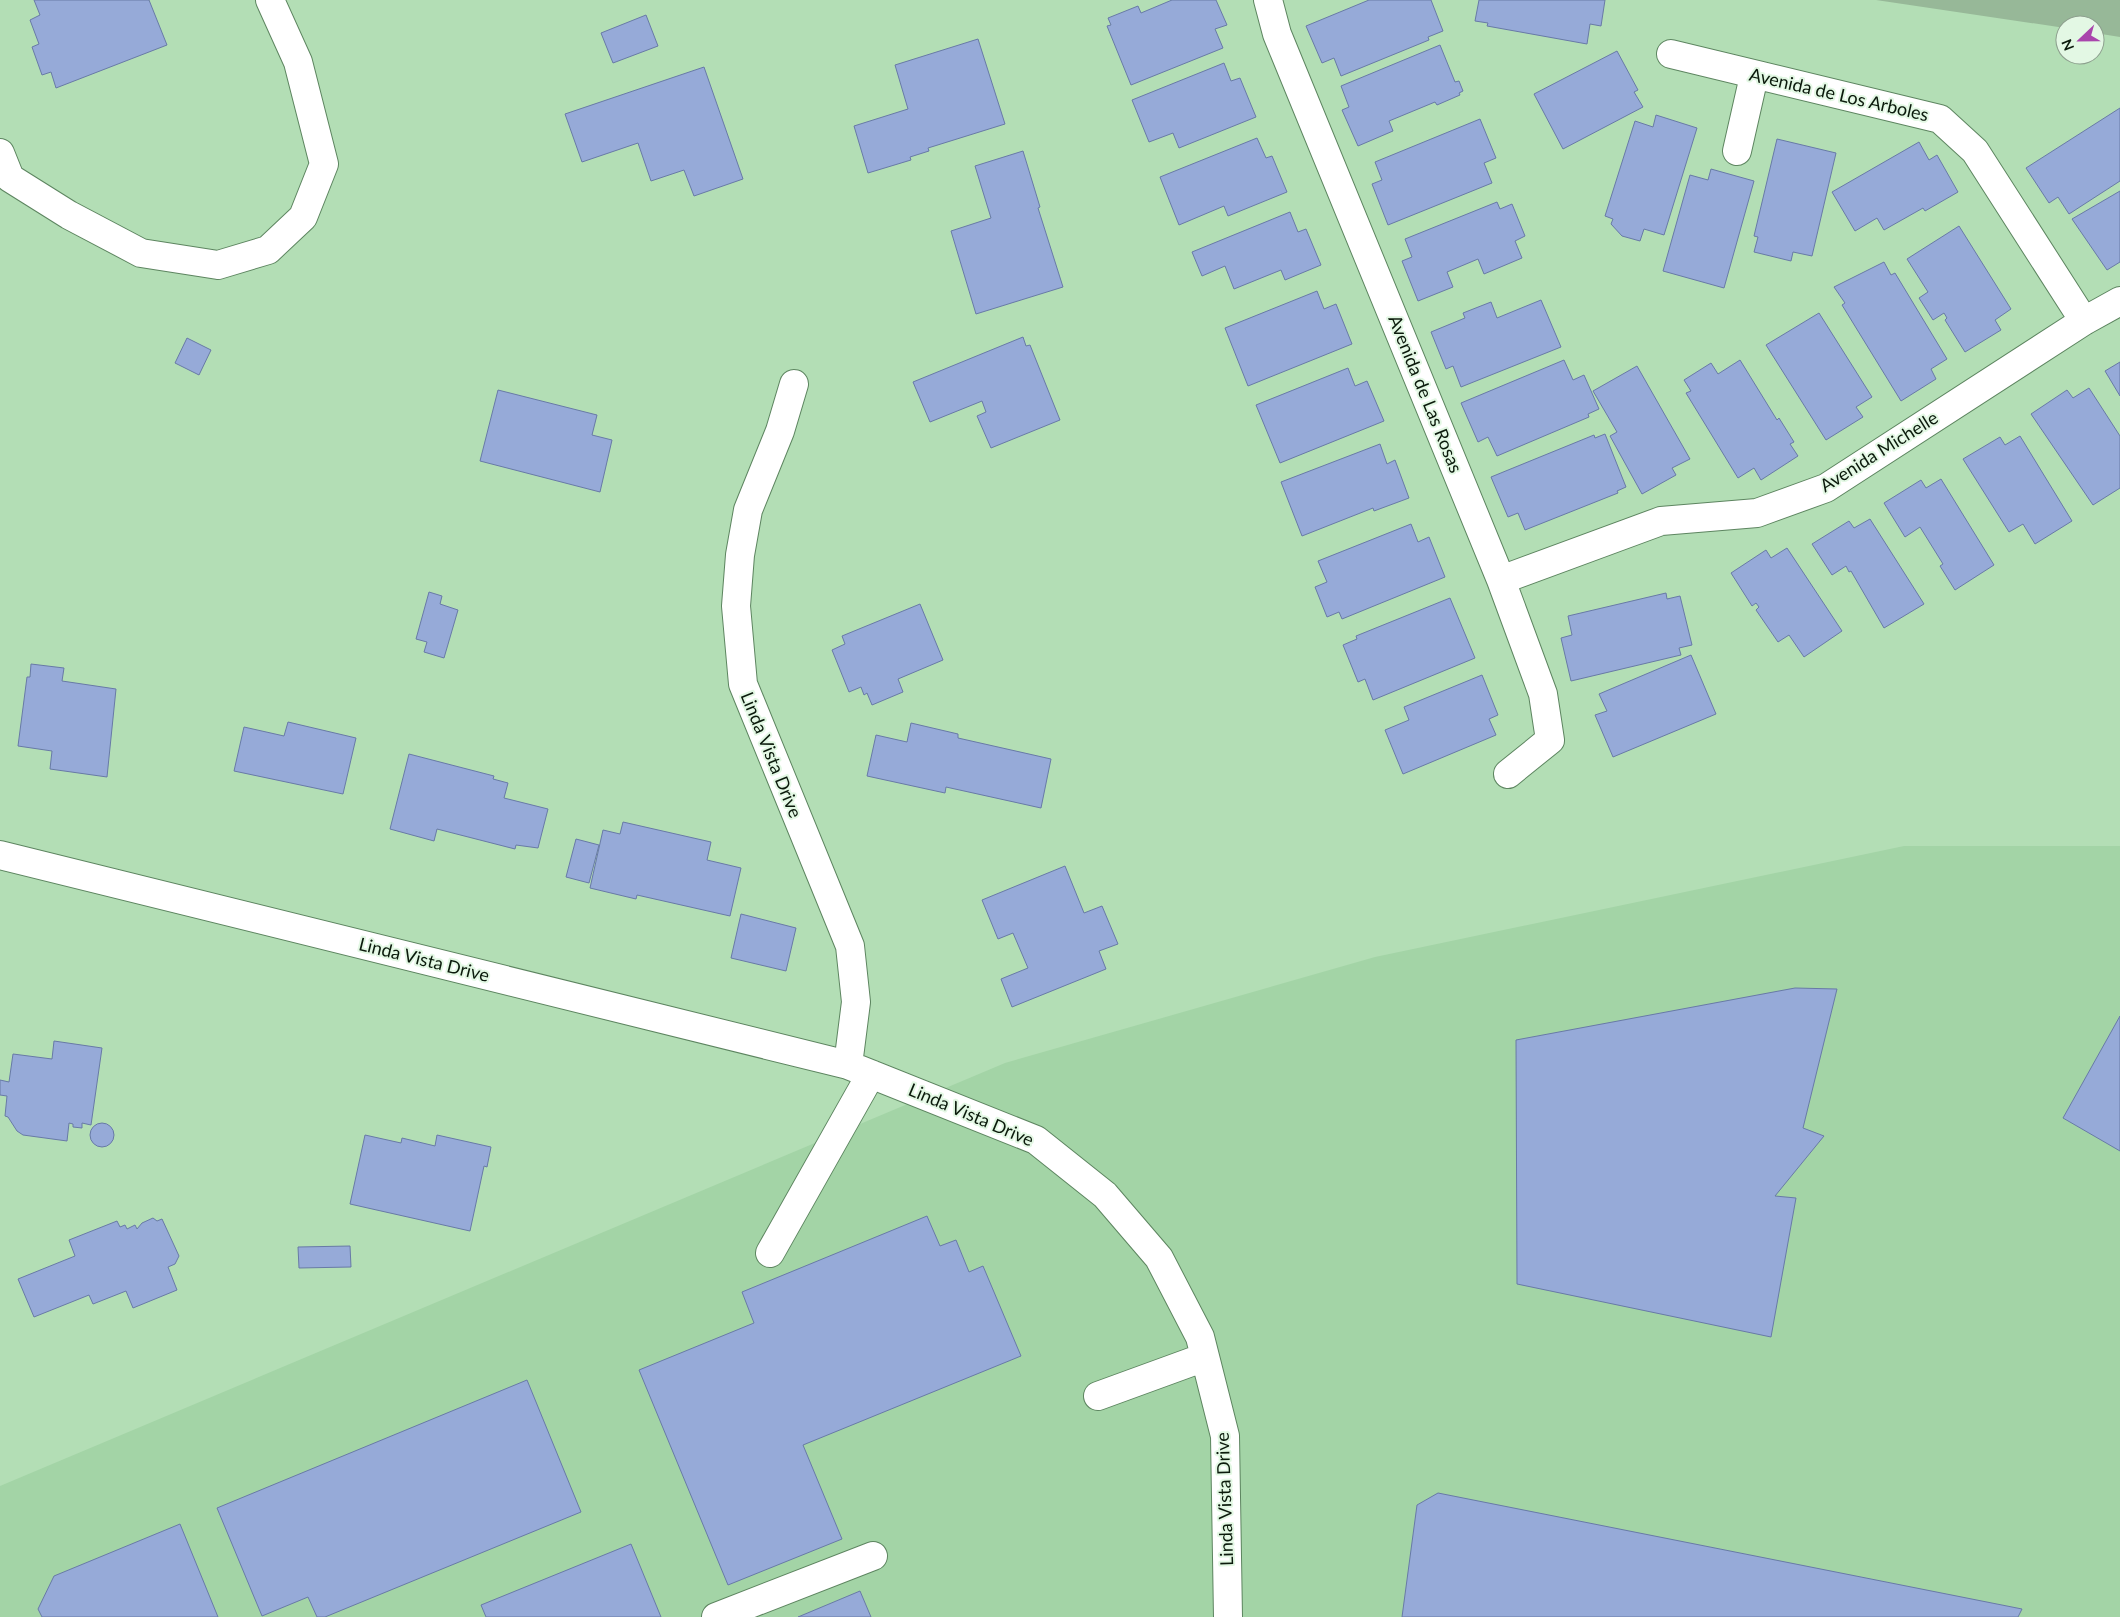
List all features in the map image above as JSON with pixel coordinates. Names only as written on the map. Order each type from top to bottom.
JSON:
[{"type":"street","points":[[0,153],[10,178],[69,215],[140,253],[218,265],[268,250],[303,218],[324,164],[298,62],[270,0]]},
{"type":"street","name":"Avenida de Las Rosas","points":[[1268,0],[1277,34],[1501,580],[1543,694],[1550,740],[1508,774]]},
{"type":"street","name":"Avenida de Los Arboles","points":[[1671,54],[1754,76],[1940,119],[1975,151],[2084,321]]},
{"type":"street","points":[[1737,152],[1754,76]]},
{"type":"street","name":"Avenida Michelle","points":[[1501,580],[1661,521],[1756,513],[1826,488],[2084,321],[2120,301]]},
{"type":"street","name":"Linda Vista Drive","points":[[794,384],[780,431],[748,510],[740,555],[736,606],[742,684],[850,946],[856,1002],[859,1069]]},
{"type":"street","name":"Linda Vista Drive","points":[[0,855],[859,1069],[1036,1140],[1105,1195],[1159,1258],[1200,1337],[1225,1436],[1228,1617]]},
{"type":"street","points":[[770,1253],[859,1069]]},
{"type":"street","points":[[1098,1396],[1205,1357]]},
{"type":"street","points":[[716,1617],[873,1556]]},
{"type":"shaded area","points":[[1876,0],[2120,0],[2120,37],[2105,35],[2105,15],[2055,15],[2055,27]]},
{"type":"shaded area","points":[[1904,846],[2120,846],[2120,1617],[0,1617],[0,1486],[1005,1063],[1375,957]]},
{"type":"building","points":[[34,0],[149,0],[167,45],[56,88],[51,72],[42,75],[32,47],[39,44],[30,20],[40,15]]},
{"type":"building","points":[[1172,0],[1216,0],[1227,25],[1215,29],[1223,48],[1131,85],[1107,26],[1111,25],[1108,18],[1138,6],[1141,13]]},
{"type":"building","points":[[1369,0],[1431,0],[1443,31],[1428,37],[1429,40],[1341,76],[1334,58],[1322,63],[1306,26]]},
{"type":"building","points":[[1479,0],[1605,0],[1601,26],[1590,24],[1587,44],[1487,26],[1488,23],[1475,21]]},
{"type":"building","points":[[646,15],[658,46],[613,63],[601,33]]},
{"type":"building","points":[[978,39],[1005,124],[928,148],[929,151],[910,157],[911,160],[868,173],[854,126],[908,109],[895,65]]},
{"type":"building","points":[[1440,45],[1455,82],[1459,81],[1463,91],[1459,93],[1460,95],[1437,105],[1435,102],[1389,121],[1393,131],[1358,146],[1342,110],[1349,107],[1341,86]]},
{"type":"building","points":[[1617,51],[1638,90],[1634,92],[1643,107],[1563,149],[1534,94]]},
{"type":"building","points":[[1224,63],[1231,81],[1240,78],[1256,117],[1179,148],[1173,133],[1149,142],[1132,100]]},
{"type":"building","points":[[704,67],[743,179],[694,196],[684,170],[651,181],[638,143],[582,162],[565,114]]},
{"type":"building","points":[[2120,108],[2120,181],[2069,214],[2058,197],[2049,203],[2026,168]]},
{"type":"building","points":[[1656,115],[1697,128],[1664,235],[1644,229],[1640,241],[1622,236],[1611,224],[1613,219],[1605,216],[1635,121],[1653,127]]},
{"type":"building","points":[[1480,119],[1496,158],[1484,163],[1492,183],[1388,225],[1372,184],[1382,180],[1375,162]]},
{"type":"building","points":[[1257,138],[1266,158],[1272,156],[1287,192],[1228,216],[1224,206],[1179,225],[1160,177]]},
{"type":"building","points":[[1777,139],[1836,153],[1812,256],[1793,252],[1791,261],[1754,252],[1758,237],[1754,236]]},
{"type":"building","points":[[1919,142],[1929,160],[1937,155],[1958,192],[1925,211],[1923,208],[1884,230],[1877,218],[1855,231],[1832,192]]},
{"type":"building","points":[[1023,151],[1040,207],[1038,208],[1063,287],[976,314],[951,231],[991,218],[975,166]]},
{"type":"building","points":[[1711,169],[1754,181],[1724,288],[1663,271],[1690,175],[1708,180]]},
{"type":"building","points":[[2120,191],[2120,262],[2107,270],[2072,219]]},
{"type":"building","points":[[1497,202],[1500,209],[1512,204],[1525,236],[1515,241],[1522,258],[1484,274],[1478,259],[1447,272],[1453,287],[1418,301],[1402,261],[1412,257],[1405,239]]},
{"type":"building","points":[[1290,212],[1298,232],[1306,229],[1321,265],[1285,280],[1281,270],[1234,289],[1225,266],[1202,276],[1192,252]]},
{"type":"building","points":[[1959,226],[2011,309],[1995,320],[2001,330],[1965,352],[1945,320],[1947,318],[1944,313],[1933,320],[1919,298],[1928,292],[1907,259]]},
{"type":"building","points":[[1884,262],[1891,275],[1895,273],[1947,359],[1931,369],[1936,379],[1901,401],[1842,305],[1845,303],[1834,287]]},
{"type":"building","points":[[1317,291],[1324,309],[1336,304],[1352,344],[1248,386],[1225,328]]},
{"type":"building","points":[[1541,300],[1561,347],[1461,387],[1453,366],[1446,369],[1431,332],[1465,318],[1463,313],[1491,302],[1497,318]]},
{"type":"building","points":[[1819,313],[1872,397],[1856,407],[1863,417],[1826,440],[1766,345]]},
{"type":"building","points":[[1023,337],[1026,346],[1030,345],[1060,420],[991,448],[977,416],[986,412],[982,401],[930,422],[913,382]]},
{"type":"building","points":[[187,338],[211,350],[199,375],[175,363]]},
{"type":"building","points":[[1564,360],[1573,380],[1584,375],[1599,409],[1588,414],[1589,417],[1497,456],[1488,437],[1478,442],[1461,403]]},
{"type":"building","points":[[1740,360],[1777,420],[1779,418],[1794,442],[1790,444],[1798,456],[1761,480],[1754,468],[1738,478],[1686,393],[1691,391],[1684,380],[1711,363],[1718,374]]},
{"type":"building","points":[[2120,362],[2120,396],[2105,371]]},
{"type":"building","points":[[1637,366],[1690,459],[1672,468],[1676,475],[1642,494],[1610,436],[1617,432],[1593,391]]},
{"type":"building","points":[[1348,368],[1355,386],[1367,381],[1384,421],[1280,463],[1256,405]]},
{"type":"building","points":[[2089,388],[2120,436],[2120,488],[2093,505],[2031,414],[2067,390],[2073,398]]},
{"type":"building","points":[[498,390],[597,415],[592,435],[612,440],[600,492],[480,461]]},
{"type":"building","points":[[1605,434],[1626,487],[1617,491],[1618,493],[1525,530],[1518,513],[1508,517],[1491,477],[1594,435],[1595,438]]},
{"type":"building","points":[[2020,436],[2072,521],[2035,544],[2023,524],[2009,532],[1963,459],[2000,437],[2005,445]]},
{"type":"building","points":[[1380,444],[1387,464],[1395,460],[1409,498],[1374,511],[1373,508],[1302,536],[1281,482]]},
{"type":"building","points":[[1941,479],[1994,565],[1955,590],[1940,566],[1943,564],[1920,527],[1905,537],[1884,503],[1921,480],[1926,488]]},
{"type":"building","points":[[1870,519],[1924,604],[1884,628],[1851,571],[1849,572],[1846,566],[1832,575],[1812,544],[1849,521],[1854,528]]},
{"type":"building","points":[[1411,524],[1418,542],[1429,537],[1445,577],[1342,619],[1339,612],[1327,617],[1315,587],[1327,582],[1318,561]]},
{"type":"building","points":[[1787,548],[1842,631],[1804,657],[1789,635],[1778,642],[1756,610],[1759,607],[1756,603],[1752,606],[1731,573],[1766,550],[1771,558]]},
{"type":"building","points":[[429,592],[442,596],[440,604],[458,610],[444,658],[424,652],[427,642],[416,639]]},
{"type":"building","points":[[1666,593],[1667,599],[1680,596],[1692,645],[1679,648],[1681,655],[1571,681],[1561,638],[1572,635],[1568,616]]},
{"type":"building","points":[[1450,598],[1475,658],[1373,700],[1365,679],[1358,682],[1343,645],[1357,639],[1356,636]]},
{"type":"building","points":[[920,604],[943,660],[898,679],[903,692],[872,705],[867,693],[864,695],[861,687],[849,692],[832,650],[845,644],[842,636]]},
{"type":"building","points":[[1691,655],[1716,714],[1613,757],[1595,715],[1607,711],[1599,694]]},
{"type":"building","points":[[31,664],[64,668],[62,681],[116,689],[107,777],[50,769],[52,751],[18,746],[27,677],[30,677]]},
{"type":"building","points":[[1482,675],[1498,715],[1489,719],[1496,735],[1403,774],[1385,730],[1409,720],[1404,707]]},
{"type":"building","points":[[288,722],[356,738],[343,794],[234,771],[244,727],[284,736]]},
{"type":"building","points":[[911,723],[958,734],[958,738],[1051,759],[1041,808],[946,787],[945,793],[867,776],[876,735],[907,742]]},
{"type":"building","points":[[409,754],[494,776],[493,779],[508,783],[504,798],[548,809],[538,848],[516,845],[515,849],[437,829],[434,841],[390,829]]},
{"type":"building","points":[[623,822],[711,842],[707,860],[741,868],[730,916],[637,895],[636,899],[590,888],[603,830],[620,834]]},
{"type":"building","points":[[576,839],[599,845],[589,883],[566,877]]},
{"type":"building","points":[[1065,866],[1084,913],[1102,906],[1118,944],[1099,951],[1106,969],[1012,1007],[1001,979],[1028,968],[1013,933],[998,939],[982,900]]},
{"type":"building","points":[[741,914],[796,928],[786,971],[731,958]]},
{"type":"building","points":[[1795,988],[1837,989],[1803,1128],[1824,1136],[1775,1196],[1796,1198],[1771,1337],[1517,1284],[1516,1040]]},
{"type":"building","points":[[2120,1016],[2120,1151],[2063,1118]]},
{"type":"building","points":[[54,1041],[102,1048],[91,1125],[82,1123],[82,1128],[73,1127],[73,1124],[69,1123],[67,1141],[23,1135],[17,1131],[8,1117],[5,1116],[7,1096],[0,1095],[0,1080],[9,1082],[13,1054],[52,1059]]},
{"type":"building","points":[[102,1123],[107,1124],[113,1130],[113,1140],[107,1146],[102,1147],[97,1146],[91,1140],[90,1135],[91,1130],[97,1124]]},
{"type":"building","points":[[365,1135],[401,1143],[402,1138],[435,1146],[437,1135],[491,1147],[487,1167],[484,1166],[470,1231],[350,1204]]},
{"type":"building","points":[[927,1216],[940,1246],[956,1240],[969,1272],[983,1266],[1021,1356],[803,1445],[842,1539],[728,1585],[639,1370],[754,1323],[742,1292]]},
{"type":"building","points":[[153,1218],[157,1221],[162,1219],[179,1256],[175,1264],[168,1267],[177,1290],[133,1308],[126,1291],[93,1304],[89,1295],[34,1317],[18,1279],[75,1256],[69,1240],[117,1221],[120,1227],[125,1225],[127,1229],[135,1225],[137,1229],[142,1223]]},
{"type":"building","points":[[350,1246],[351,1267],[299,1268],[298,1247]]},
{"type":"building","points":[[527,1380],[581,1512],[325,1617],[317,1617],[308,1597],[262,1616],[217,1508]]},
{"type":"building","points":[[1438,1493],[2022,1609],[2018,1617],[1402,1617],[1417,1505]]},
{"type":"building","points":[[180,1524],[218,1617],[42,1617],[38,1609],[54,1576]]},
{"type":"building","points":[[631,1544],[661,1617],[486,1617],[481,1605]]},
{"type":"building","points":[[860,1591],[871,1617],[798,1617]]}]
